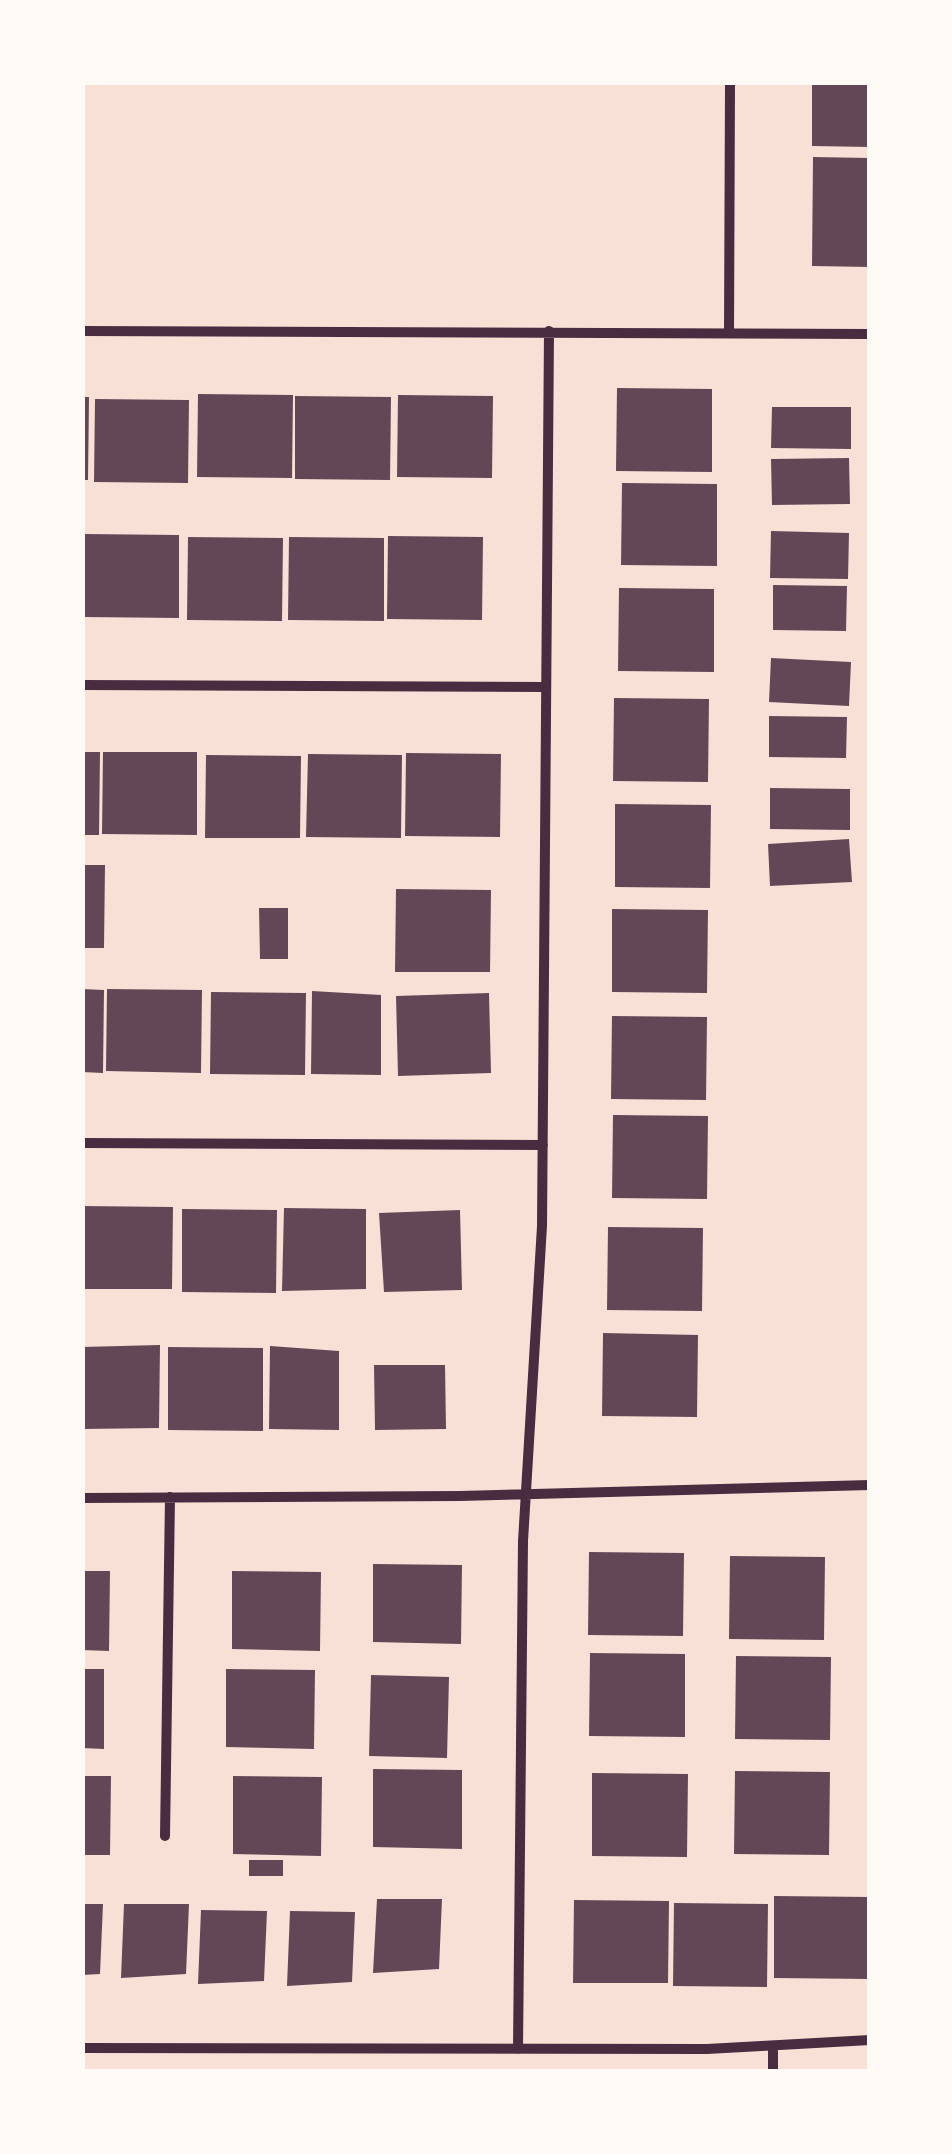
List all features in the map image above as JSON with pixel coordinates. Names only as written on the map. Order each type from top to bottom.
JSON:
[{"type":"street","points":[[729,332],[730,82]]},
{"type":"street","points":[[82,331],[870,334]]},
{"type":"street","points":[[518,2049],[526,1495],[543,1145],[550,332]]},
{"type":"street","points":[[82,686],[546,687]]},
{"type":"street","points":[[82,1143],[543,1145]]},
{"type":"street","points":[[82,1498],[526,1495],[870,1485]]},
{"type":"street","points":[[165,1836],[170,1498]]},
{"type":"street","points":[[82,2048],[518,2049],[773,2046],[870,2040]]},
{"type":"street","points":[[773,2046],[773,2072]]},
{"type":"building","points":[[812,82],[870,82],[870,147],[812,146]]},
{"type":"building","points":[[813,157],[870,158],[870,267],[812,266]]},
{"type":"building","points":[[617,388],[712,389],[712,472],[616,471]]},
{"type":"building","points":[[198,394],[293,395],[292,478],[197,477]]},
{"type":"building","points":[[398,395],[493,396],[492,478],[397,477]]},
{"type":"building","points":[[295,396],[391,397],[390,480],[295,479]]},
{"type":"building","points":[[82,397],[89,397],[88,480],[82,480]]},
{"type":"building","points":[[95,399],[189,400],[188,483],[94,482]]},
{"type":"building","points":[[772,407],[851,407],[851,449],[771,448]]},
{"type":"building","points":[[849,458],[850,504],[772,505],[771,459]]},
{"type":"building","points":[[622,483],[717,484],[717,566],[621,565]]},
{"type":"building","points":[[771,531],[849,533],[848,579],[770,578]]},
{"type":"building","points":[[84,534],[179,535],[179,618],[83,617]]},
{"type":"building","points":[[388,536],[483,537],[482,620],[387,619]]},
{"type":"building","points":[[188,537],[283,538],[282,621],[187,620]]},
{"type":"building","points":[[289,537],[384,538],[384,621],[288,620]]},
{"type":"building","points":[[773,585],[847,586],[846,631],[773,630]]},
{"type":"building","points":[[619,588],[714,589],[714,672],[618,671]]},
{"type":"building","points":[[771,658],[851,662],[849,706],[769,702]]},
{"type":"building","points":[[614,698],[709,699],[708,782],[613,781]]},
{"type":"building","points":[[769,716],[847,717],[846,758],[769,757]]},
{"type":"building","points":[[82,752],[100,752],[99,835],[82,835]]},
{"type":"building","points":[[103,752],[197,752],[197,835],[102,834]]},
{"type":"building","points":[[406,753],[501,754],[500,837],[405,836]]},
{"type":"building","points":[[308,754],[402,755],[401,838],[306,837]]},
{"type":"building","points":[[206,755],[301,756],[300,838],[205,838]]},
{"type":"building","points":[[770,788],[850,789],[850,830],[770,829]]},
{"type":"building","points":[[615,804],[711,805],[710,888],[615,887]]},
{"type":"building","points":[[849,839],[852,882],[770,886],[768,844]]},
{"type":"building","points":[[82,865],[105,865],[104,948],[82,948]]},
{"type":"building","points":[[396,889],[491,890],[490,972],[395,972]]},
{"type":"building","points":[[259,908],[288,908],[288,959],[260,959]]},
{"type":"building","points":[[612,909],[708,910],[707,993],[612,992]]},
{"type":"building","points":[[82,989],[104,990],[103,1073],[82,1072]]},
{"type":"building","points":[[107,989],[202,990],[201,1073],[106,1071]]},
{"type":"building","points":[[312,991],[381,995],[381,1075],[311,1074]]},
{"type":"building","points":[[211,992],[306,993],[305,1075],[210,1074]]},
{"type":"building","points":[[489,993],[491,1073],[398,1076],[396,996]]},
{"type":"building","points":[[612,1016],[707,1017],[706,1100],[611,1099]]},
{"type":"building","points":[[613,1115],[708,1116],[707,1199],[612,1198]]},
{"type":"building","points":[[82,1206],[173,1207],[172,1289],[82,1289]]},
{"type":"building","points":[[284,1208],[366,1209],[366,1289],[282,1291]]},
{"type":"building","points":[[182,1209],[277,1210],[276,1293],[182,1292]]},
{"type":"building","points":[[460,1210],[462,1290],[384,1292],[379,1213]]},
{"type":"building","points":[[608,1227],[703,1228],[702,1311],[607,1310]]},
{"type":"building","points":[[603,1333],[698,1335],[697,1417],[602,1416]]},
{"type":"building","points":[[160,1345],[159,1428],[82,1429],[82,1347]]},
{"type":"building","points":[[270,1346],[339,1351],[339,1430],[269,1429]]},
{"type":"building","points":[[168,1347],[263,1348],[263,1431],[168,1430]]},
{"type":"building","points":[[374,1365],[445,1365],[446,1429],[375,1430]]},
{"type":"building","points":[[589,1552],[684,1553],[683,1636],[588,1635]]},
{"type":"building","points":[[730,1556],[825,1557],[824,1640],[729,1639]]},
{"type":"building","points":[[373,1564],[462,1565],[461,1644],[373,1642]]},
{"type":"building","points":[[82,1571],[110,1571],[109,1651],[82,1650]]},
{"type":"building","points":[[232,1571],[321,1572],[320,1651],[232,1649]]},
{"type":"building","points":[[590,1653],[685,1654],[685,1737],[589,1736]]},
{"type":"building","points":[[736,1656],[831,1657],[830,1740],[735,1739]]},
{"type":"building","points":[[82,1669],[104,1669],[104,1749],[82,1748]]},
{"type":"building","points":[[226,1669],[315,1670],[314,1749],[226,1747]]},
{"type":"building","points":[[371,1675],[449,1677],[447,1758],[369,1756]]},
{"type":"building","points":[[373,1769],[462,1770],[462,1849],[373,1847]]},
{"type":"building","points":[[735,1771],[830,1772],[829,1855],[734,1854]]},
{"type":"building","points":[[592,1773],[688,1774],[687,1857],[592,1856]]},
{"type":"building","points":[[82,1776],[111,1776],[110,1855],[82,1855]]},
{"type":"building","points":[[233,1776],[322,1777],[321,1856],[233,1854]]},
{"type":"building","points":[[249,1860],[283,1860],[283,1876],[249,1876]]},
{"type":"building","points":[[774,1896],[870,1897],[869,1979],[774,1978]]},
{"type":"building","points":[[377,1899],[442,1899],[439,1969],[373,1973]]},
{"type":"building","points":[[574,1900],[669,1901],[668,1983],[573,1983]]},
{"type":"building","points":[[674,1903],[768,1904],[767,1987],[673,1986]]},
{"type":"building","points":[[82,1904],[103,1904],[100,1974],[82,1975]]},
{"type":"building","points":[[124,1904],[189,1904],[186,1974],[121,1978]]},
{"type":"building","points":[[201,1910],[267,1911],[264,1981],[198,1984]]},
{"type":"building","points":[[290,1911],[355,1912],[352,1982],[287,1986]]}]
